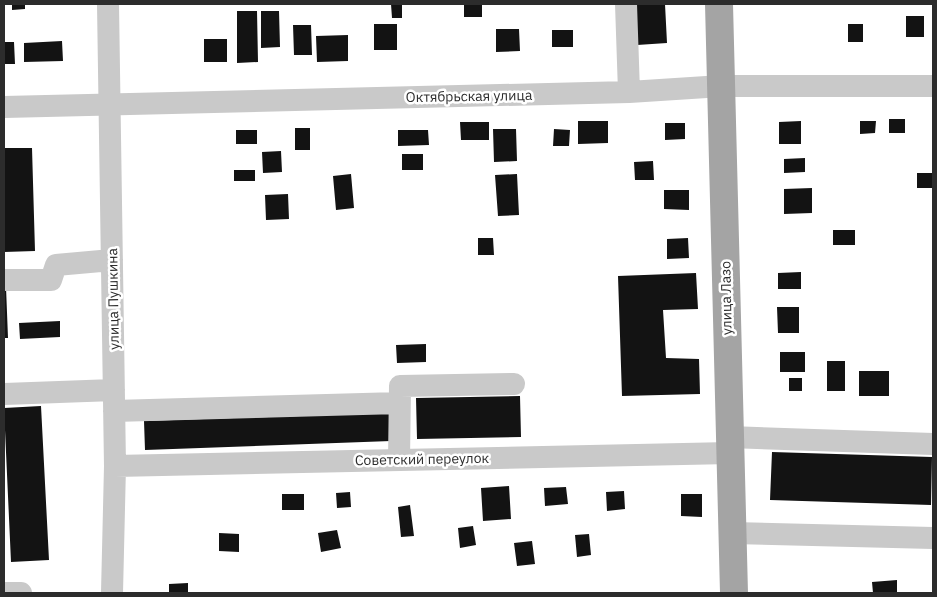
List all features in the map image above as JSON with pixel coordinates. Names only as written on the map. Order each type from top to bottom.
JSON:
[{"type":"main road","name":"улица Лазо","points":[[719,4],[734,593]]},
{"type":"street","name":"улица Пушкина","points":[[108,4],[115,466],[112,593]]},
{"type":"street","points":[[626,4],[629,92]]},
{"type":"street","name":"Октябрьская улица","points":[[4,107],[629,92],[722,86],[933,86]]},
{"type":"street","points":[[4,280],[51,280],[56,265],[112,260]]},
{"type":"street","points":[[399,460],[400,386],[514,384]]},
{"type":"street","points":[[4,394],[114,400],[399,403]]},
{"type":"street","name":"Советский переулок","points":[[115,466],[399,460],[730,445],[933,444]]},
{"type":"street","points":[[732,533],[933,538]]},
{"type":"street","points":[[4,593],[21,593]]},
{"type":"building","points":[[12,4],[25,4],[25,9],[12,10]]},
{"type":"building","points":[[391,4],[402,4],[402,18],[392,18]]},
{"type":"building","points":[[464,4],[482,4],[482,17],[464,17]]},
{"type":"building","points":[[635,4],[665,4],[667,43],[637,45]]},
{"type":"building","points":[[237,11],[257,11],[258,62],[237,63]]},
{"type":"building","points":[[261,11],[279,11],[280,47],[261,48]]},
{"type":"building","points":[[906,16],[924,16],[924,37],[906,37]]},
{"type":"building","points":[[374,24],[397,24],[397,50],[374,50]]},
{"type":"building","points":[[848,24],[863,24],[863,42],[848,42]]},
{"type":"building","points":[[293,25],[311,25],[312,55],[294,55]]},
{"type":"building","points":[[496,29],[519,29],[520,51],[496,52]]},
{"type":"building","points":[[552,30],[573,30],[573,47],[552,47]]},
{"type":"building","points":[[348,35],[348,61],[317,62],[316,36]]},
{"type":"building","points":[[204,39],[227,39],[227,62],[204,62]]},
{"type":"building","points":[[62,41],[63,61],[24,62],[24,43]]},
{"type":"building","points":[[4,42],[14,42],[15,64],[4,64]]},
{"type":"building","points":[[889,119],[905,119],[905,133],[889,133]]},
{"type":"building","points":[[578,121],[608,121],[608,143],[578,144]]},
{"type":"building","points":[[801,121],[801,144],[779,144],[779,122]]},
{"type":"building","points":[[860,121],[876,121],[875,133],[860,134]]},
{"type":"building","points":[[460,122],[489,122],[489,140],[461,140]]},
{"type":"building","points":[[665,123],[685,123],[685,139],[665,140]]},
{"type":"building","points":[[295,128],[310,128],[310,150],[295,150]]},
{"type":"building","points":[[493,129],[516,129],[517,161],[494,162]]},
{"type":"building","points":[[554,129],[570,130],[569,146],[553,146]]},
{"type":"building","points":[[236,130],[257,130],[257,144],[236,144]]},
{"type":"building","points":[[398,130],[428,130],[429,145],[398,146]]},
{"type":"building","points":[[4,148],[32,148],[35,251],[4,252]]},
{"type":"building","points":[[281,151],[282,172],[263,173],[262,152]]},
{"type":"building","points":[[402,154],[423,154],[423,170],[402,170]]},
{"type":"building","points":[[805,158],[805,172],[784,173],[784,159]]},
{"type":"building","points":[[653,161],[654,180],[635,180],[634,162]]},
{"type":"building","points":[[234,170],[255,170],[255,181],[234,181]]},
{"type":"building","points":[[917,173],[933,173],[933,188],[917,188]]},
{"type":"building","points":[[351,174],[354,208],[336,210],[333,176]]},
{"type":"building","points":[[517,174],[519,215],[498,216],[495,175]]},
{"type":"building","points":[[812,188],[812,213],[784,214],[784,189]]},
{"type":"building","points":[[664,190],[689,190],[689,210],[664,209]]},
{"type":"building","points":[[288,194],[289,219],[266,220],[265,195]]},
{"type":"building","points":[[833,230],[855,230],[855,245],[833,245]]},
{"type":"building","points":[[478,238],[493,238],[494,255],[478,255]]},
{"type":"building","points":[[688,238],[689,258],[667,259],[667,239]]},
{"type":"building","points":[[801,272],[801,289],[778,289],[778,273]]},
{"type":"building","points":[[696,273],[698,309],[663,310],[666,358],[699,359],[700,394],[622,396],[618,276]]},
{"type":"building","points":[[4,287],[6,287],[8,338],[4,338]]},
{"type":"building","points":[[777,307],[799,307],[799,333],[778,333]]},
{"type":"building","points":[[60,321],[60,337],[20,339],[19,323]]},
{"type":"building","points":[[426,344],[426,362],[397,363],[396,345]]},
{"type":"building","points":[[780,352],[805,352],[805,372],[780,372]]},
{"type":"building","points":[[827,361],[845,361],[845,391],[827,391]]},
{"type":"building","points":[[859,371],[889,371],[889,396],[859,396]]},
{"type":"building","points":[[789,378],[802,378],[802,391],[789,391]]},
{"type":"building","points":[[520,396],[521,437],[417,439],[416,398]]},
{"type":"building","points":[[41,406],[49,560],[11,562],[4,408]]},
{"type":"building","points":[[390,413],[391,441],[145,450],[144,421]]},
{"type":"building","points":[[772,452],[932,457],[931,505],[770,500]]},
{"type":"building","points":[[509,486],[511,519],[483,521],[481,488]]},
{"type":"building","points":[[566,487],[568,504],[545,506],[544,488]]},
{"type":"building","points":[[624,491],[625,509],[607,511],[606,492]]},
{"type":"building","points":[[350,492],[351,507],[337,508],[336,493]]},
{"type":"building","points":[[282,494],[304,494],[304,510],[282,510]]},
{"type":"building","points":[[681,494],[702,494],[702,517],[681,516]]},
{"type":"building","points":[[410,505],[414,536],[401,537],[398,507]]},
{"type":"building","points":[[473,526],[476,545],[460,548],[458,528]]},
{"type":"building","points":[[337,530],[341,548],[321,552],[318,533]]},
{"type":"building","points":[[219,533],[239,534],[239,552],[219,551]]},
{"type":"building","points":[[589,534],[591,555],[577,557],[575,535]]},
{"type":"building","points":[[532,541],[535,564],[517,566],[514,543]]},
{"type":"building","points":[[897,580],[897,593],[873,593],[872,582]]},
{"type":"building","points":[[188,583],[188,593],[169,593],[169,584]]}]
